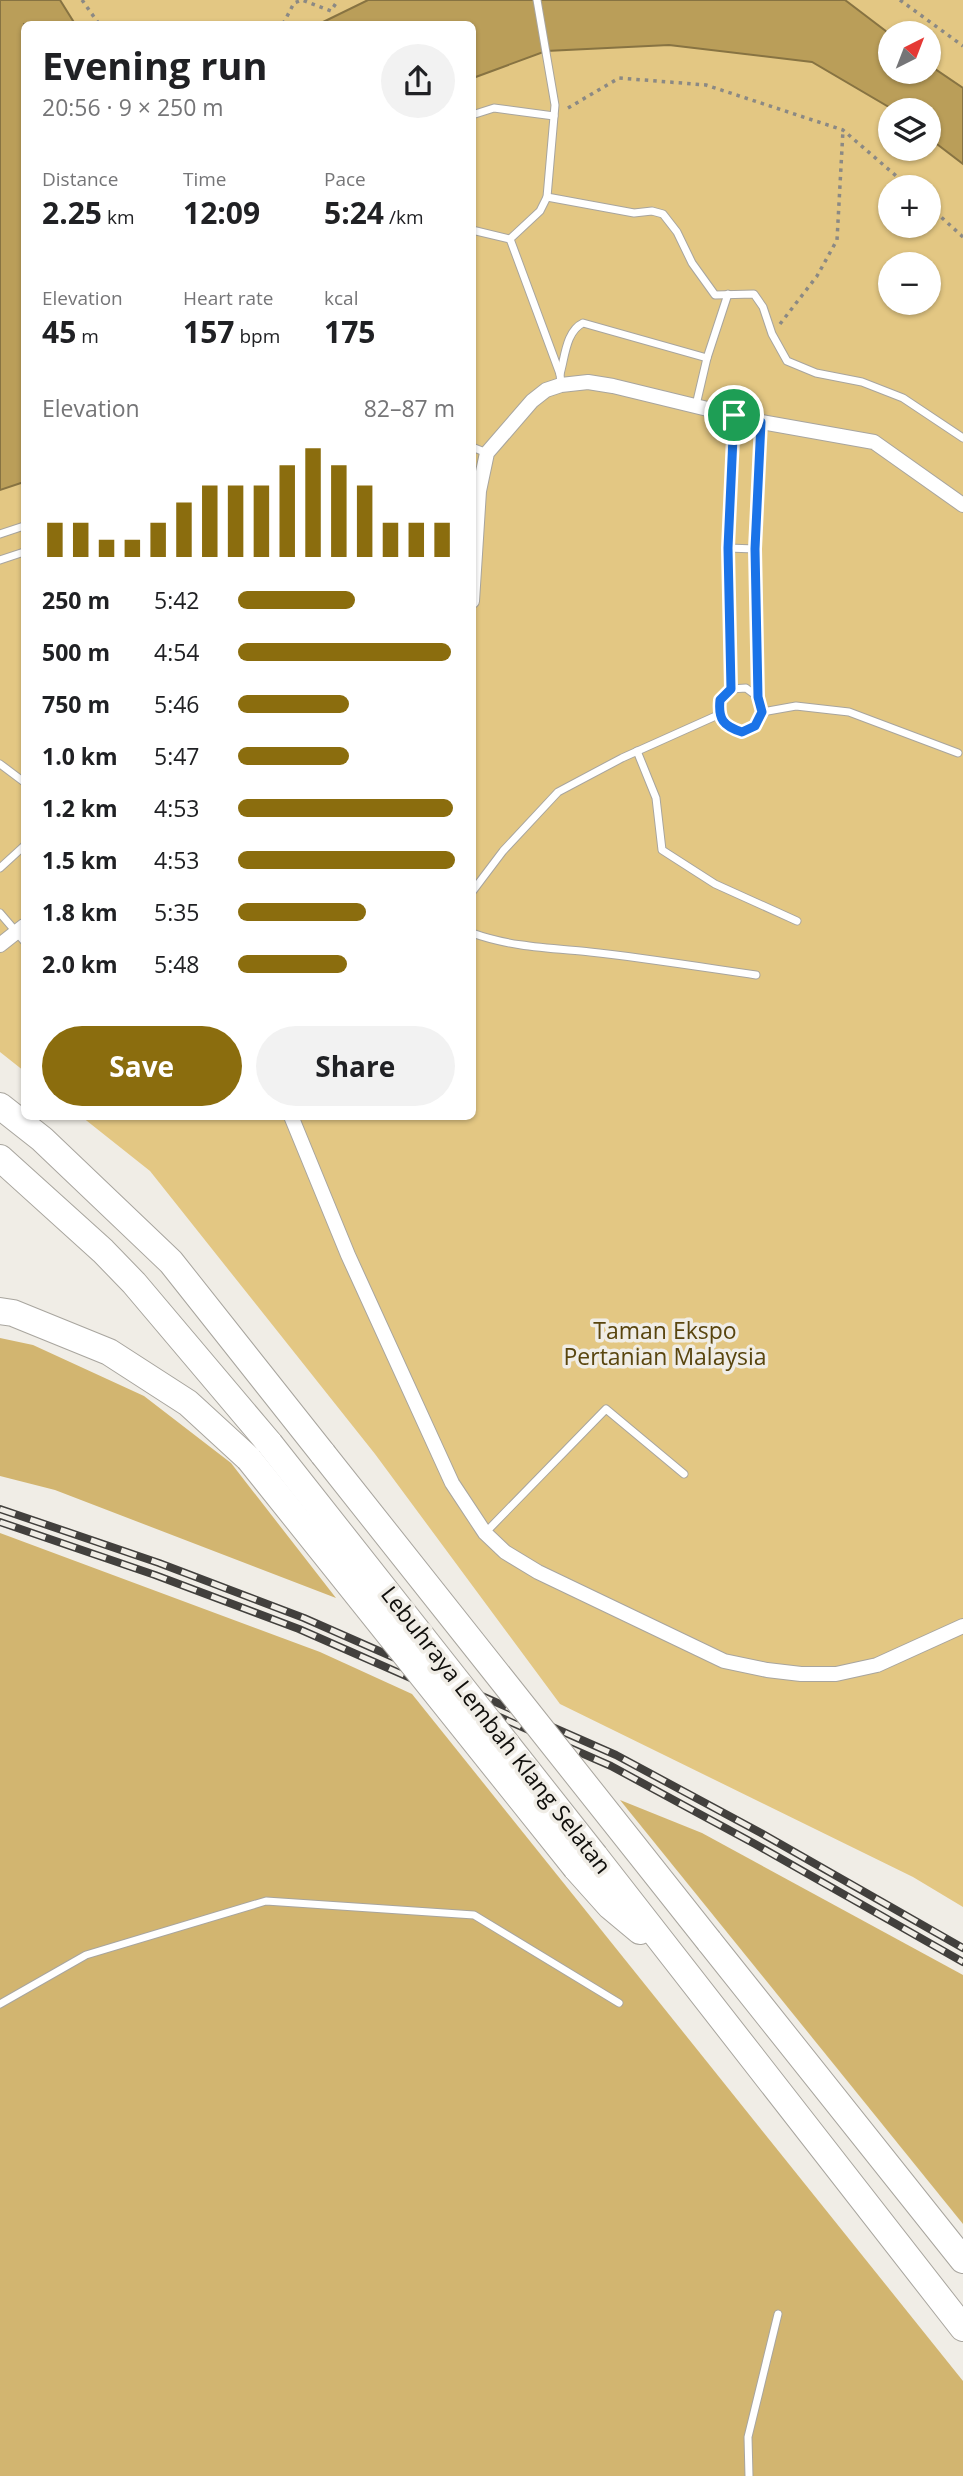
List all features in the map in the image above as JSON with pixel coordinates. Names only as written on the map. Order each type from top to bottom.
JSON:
[{"type":"highway","name":"Lebuhraya Lembah Klang Selatan","points":[[0,1106],[42,1139],[171,1262],[963,2260]]},
{"type":"highway","name":"Lebuhraya Lembah Klang Selatan","points":[[0,1158],[93,1241],[135,1283],[270,1444],[585,1862],[677,1961],[963,2328]]},
{"type":"highway","points":[[0,1311],[13,1313],[109,1352],[188,1403],[249,1459],[585,1862]]},
{"type":"street","points":[[476,538],[479,491],[487,453],[532,401],[560,380],[613,386],[761,422],[874,442],[963,505]]},
{"type":"street","points":[[0,946],[21,934]]},
{"type":"street","points":[[293,1120],[348,1255],[452,1483],[485,1533],[505,1552],[538,1572],[724,1661],[767,1670],[836,1674],[877,1665],[963,1626]]},
{"type":"lane","points":[[510,239],[540,211],[547,197],[555,105],[537,0]]},
{"type":"lane","points":[[476,114],[494,108],[554,116]]},
{"type":"lane","points":[[547,197],[634,213],[652,211],[663,214],[715,295],[754,294],[763,307],[772,334],[787,361],[816,373],[862,382],[903,398],[963,438]]},
{"type":"lane","points":[[476,231],[510,239]]},
{"type":"lane","points":[[510,239],[560,380]]},
{"type":"lane","points":[[696,405],[707,358],[728,293]]},
{"type":"lane","points":[[560,380],[571,334],[575,326],[583,323],[707,358]]},
{"type":"lane","points":[[731,689],[728,548],[734,415]]},
{"type":"lane","points":[[758,697],[746,688],[731,689],[720,700],[718,715],[727,727],[742,732],[755,726],[762,712],[758,697],[755,549],[761,422]]},
{"type":"lane","points":[[476,449],[487,453]]},
{"type":"lane","points":[[0,534],[21,527]]},
{"type":"lane","points":[[728,548],[755,549]]},
{"type":"lane","points":[[0,560],[21,553]]},
{"type":"lane","points":[[762,712],[796,706],[849,712],[958,753]]},
{"type":"lane","points":[[476,887],[503,851],[558,792],[637,751],[718,715]]},
{"type":"lane","points":[[637,751],[656,798],[662,850],[715,884],[797,921]]},
{"type":"lane","points":[[0,764],[21,780]]},
{"type":"lane","points":[[0,868],[21,849]]},
{"type":"lane","points":[[0,912],[21,932]]},
{"type":"lane","points":[[476,934],[497,942],[535,949],[588,952],[756,975]]},
{"type":"lane","points":[[485,1533],[606,1409],[684,1474]]},
{"type":"lane","points":[[0,2004],[86,1955],[266,1901],[474,1915],[619,2003]]},
{"type":"lane","points":[[749,2476],[748,2437],[778,2314]]},
{"type":"path","points":[[82,0],[97,21]]},
{"type":"path","points":[[285,21],[294,3],[302,0],[331,11],[338,0]]},
{"type":"path","points":[[900,0],[963,46]]},
{"type":"path","points":[[554,116],[619,79],[706,85],[843,130],[895,175]]},
{"type":"path","points":[[772,334],[817,276],[837,240],[843,130]]},
{"type":"path","points":[[941,217],[963,237]]},
{"type":"green space","name":"Taman Ekspo Pertanian Malaysia","points":[[0,0],[963,0],[963,1907],[913,1877],[560,1704],[375,1454],[150,1171],[86,1120],[476,1120],[476,21],[21,21],[21,1069],[0,1052]]},
{"type":"shaded area","points":[[0,0],[60,0],[73,21],[21,21],[21,483],[0,490]]},
{"type":"shaded area","points":[[368,0],[845,0],[878,25],[878,84],[942,84],[942,74],[963,88],[963,164],[941,147],[941,98],[878,98],[878,101],[812,62],[669,45],[546,51],[476,77],[476,21],[325,21]]},
{"type":"shaded area","points":[[0,1338],[33,1345],[144,1396],[231,1463],[336,1598],[55,1490],[0,1476]]},
{"type":"shaded area","points":[[0,1533],[320,1652],[412,1694],[963,2381],[963,2476],[0,2476]]},
{"type":"shaded area","points":[[620,1800],[702,1833],[963,1975],[963,2224]]},
{"type":"railway","points":[[0,1509],[159,1563],[304,1618],[616,1755],[761,1833],[963,1948]]},
{"type":"railway","points":[[0,1522],[155,1575],[299,1629],[611,1766],[963,1962]]},
{"type":"route","points":[[734,415],[761,422],[755,549],[758,697],[762,712],[755,726],[742,732],[727,727],[718,715],[720,700],[731,689],[728,548],[734,415]]}]
